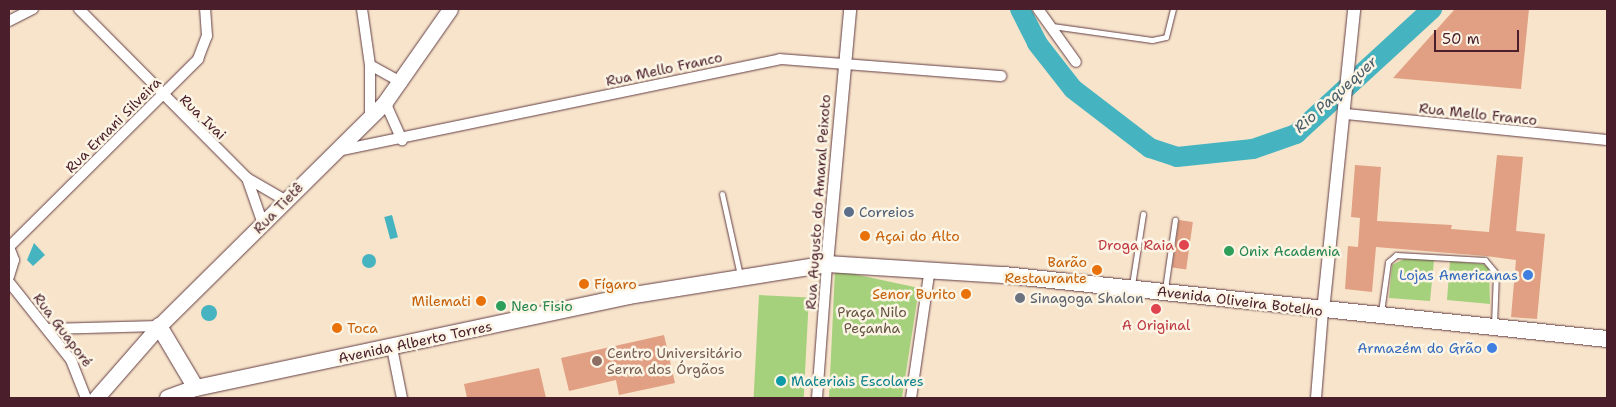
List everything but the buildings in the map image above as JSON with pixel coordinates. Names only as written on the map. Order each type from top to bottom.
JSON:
[{"type":"main road","name":"Rua Tietê","points":[[96,398],[159,326],[385,102],[402,83],[450,9]]},
{"type":"main road","name":"Avenida Oliveira Botelho","points":[[834,264],[930,268],[1132,288],[1323,311],[1607,339]]},
{"type":"main road","name":"Avenida Alberto Torres","points":[[168,398],[196,388],[740,275],[834,264]]},
{"type":"main road","points":[[159,326],[196,388]]},
{"type":"street","points":[[9,21],[33,9]]},
{"type":"street","name":"Rua Ivai","points":[[79,9],[163,96],[247,178],[285,200]]},
{"type":"street","name":"Rua Ernani Silveira","points":[[9,247],[163,96],[204,50],[206,9]]},
{"type":"street","points":[[362,9],[370,65],[370,117]]},
{"type":"street","name":"Rua Augusto do Amaral Peixoto","points":[[817,398],[834,264],[844,62],[850,9]]},
{"type":"street","points":[[1038,9],[1076,62]]},
{"type":"street","points":[[1316,398],[1323,311],[1346,109],[1354,9]]},
{"type":"street","name":"Rua Mello Franco","points":[[336,151],[402,140],[780,59],[844,62],[1001,76]]},
{"type":"street","points":[[370,65],[402,83]]},
{"type":"street","points":[[385,102],[402,140]]},
{"type":"street","name":"Rua Mello Franco","points":[[1346,109],[1607,140]]},
{"type":"street","name":"Rua Ivai","points":[[247,178],[263,224]]},
{"type":"street","points":[[9,247],[14,260],[9,276]]},
{"type":"street","points":[[912,398],[930,268]]},
{"type":"street","name":"Rua Guaporé","points":[[9,282],[49,330],[82,380],[86,398]]},
{"type":"street","points":[[49,330],[159,326]]},
{"type":"street","points":[[392,348],[402,398]]},
{"type":"lane","points":[[1048,25],[1152,40],[1166,37],[1173,9]]},
{"type":"lane","points":[[722,194],[740,275]]},
{"type":"lane","points":[[1132,288],[1143,214]]},
{"type":"lane","points":[[1165,292],[1174,220]]},
{"type":"lane","points":[[1380,316],[1388,262],[1396,255],[1485,260],[1496,274],[1494,327]]},
{"type":"green space","points":[[1406,258],[1434,260],[1430,301],[1389,298],[1392,265]]},
{"type":"green space","points":[[1450,261],[1483,264],[1489,268],[1490,304],[1447,300]]},
{"type":"green space","name":"Praça Nilo Peçanha","points":[[835,270],[919,288],[902,398],[829,398]]},
{"type":"green space","name":"Praça Nilo Peçanha","points":[[759,295],[809,298],[804,398],[754,398]]},
{"type":"water","points":[[392,215],[398,237],[390,239],[384,217]]},
{"type":"water","points":[[34,243],[45,255],[33,266],[27,260]]},
{"type":"water","points":[[366,254],[372,254],[376,261],[372,268],[366,268],[362,264],[362,258]]},
{"type":"water","points":[[209,305],[217,313],[209,321],[201,313]]},
{"type":"waterway","name":"Rio Paquequer","points":[[1020,9],[1037,43],[1073,89],[1150,148],[1177,157],[1253,149],[1296,134],[1432,9]]},
{"type":"place","name":"Correios","points":[[849,212]]},
{"type":"place","name":"Açai do Alto","points":[[865,236]]},
{"type":"place","name":"Droga Raia","points":[[1184,245]]},
{"type":"place","name":"Onix Academia","points":[[1229,251]]},
{"type":"place","name":"Barão Restaurante","points":[[1097,270]]},
{"type":"place","name":"Lojas Americanas","points":[[1528,275]]},
{"type":"place","name":"Fígaro","points":[[584,284]]},
{"type":"place","name":"Senor Burito","points":[[966,294]]},
{"type":"place","name":"Sinagoga Shalon","points":[[1020,298]]},
{"type":"place","name":"Milemati","points":[[481,301]]},
{"type":"place","name":"Neo Fisio","points":[[501,306]]},
{"type":"place","name":"A Original","points":[[1156,309]]},
{"type":"place","name":"Toca","points":[[337,328]]},
{"type":"place","name":"Armazém do Grão","points":[[1492,348]]},
{"type":"place","name":"Centro Universitário Serra dos Órgãos","points":[[597,361]]},
{"type":"place","name":"Materiais Escolares","points":[[781,381]]}]
